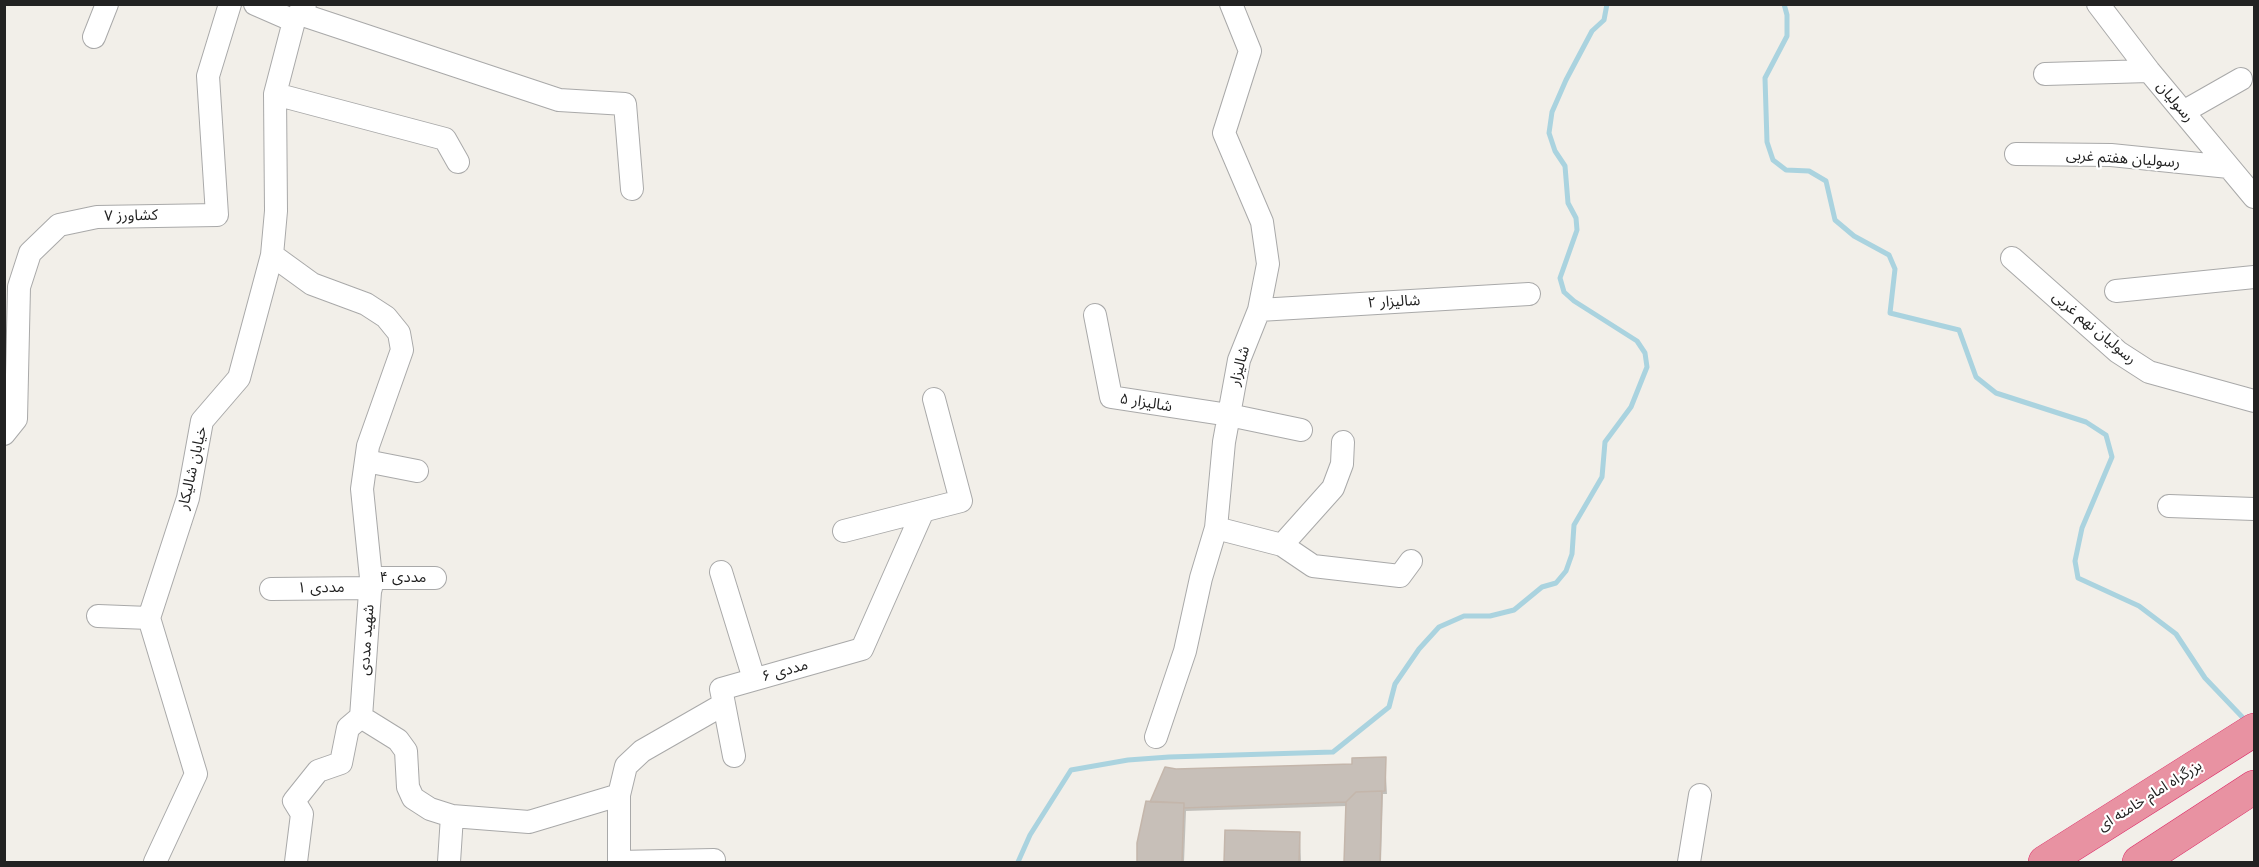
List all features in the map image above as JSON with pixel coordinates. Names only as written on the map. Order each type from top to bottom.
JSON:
[{"type":"highway","name":"بزرگراه امام خامنه ای","points":[[2045,862],[2243,737]]},
{"type":"highway","points":[[2139,862],[2254,787]]},
{"type":"street","points":[[94,37],[107,4]]},
{"type":"street","name":"کشاورز ۷","points":[[4,434],[16,419],[19,287],[30,253],[59,225],[98,217],[217,215],[208,76],[230,4]]},
{"type":"street","points":[[255,4],[300,13],[559,100],[625,104],[632,189]]},
{"type":"street","name":"شالیزار","points":[[1156,737],[1185,651],[1201,578],[1216,528],[1224,442],[1239,360],[1258,310],[1268,264],[1262,222],[1224,134],[1250,51],[1231,4]]},
{"type":"street","name":"رسولیان","points":[[2098,4],[2149,71],[2254,197]]},
{"type":"street","name":"خیابان شالیکار","points":[[149,618],[188,498],[202,421],[239,378],[272,255],[276,212],[275,94],[300,13]]},
{"type":"street","points":[[2045,74],[2149,71]]},
{"type":"street","points":[[2183,112],[2241,79]]},
{"type":"street","points":[[275,94],[445,139],[458,162]]},
{"type":"street","name":"رسولیان هفتم غربی","points":[[2016,154],[2111,155],[2229,167]]},
{"type":"street","name":"شهید مددی","points":[[272,255],[312,284],[366,304],[386,317],[399,333],[402,350],[368,446],[362,489],[371,583],[361,717]]},
{"type":"street","name":"رسولیان نهم غربی","points":[[2012,258],[2118,352],[2149,372],[2254,401]]},
{"type":"street","points":[[2116,291],[2254,277]]},
{"type":"street","name":"شالیزار ۲","points":[[1258,310],[1529,294]]},
{"type":"street","name":"شالیزار ۵","points":[[1095,315],[1111,397],[1229,415]]},
{"type":"street","points":[[843,531],[961,501],[933,399]]},
{"type":"street","points":[[1229,415],[1301,430]]},
{"type":"street","points":[[1282,545],[1333,488],[1342,464],[1343,441]]},
{"type":"street","points":[[366,462],[417,471]]},
{"type":"street","points":[[2169,506],[2254,509]]},
{"type":"street","name":"مددی ۶","points":[[724,704],[720,689],[862,649],[923,511]]},
{"type":"street","points":[[1216,528],[1282,545],[1313,566],[1400,576],[1411,561]]},
{"type":"street","points":[[721,572],[754,680]]},
{"type":"street","name":"مددی ۴","points":[[371,583],[435,578]]},
{"type":"street","name":"مددی ۱","points":[[271,589],[371,583]]},
{"type":"street","points":[[98,616],[149,618],[196,774],[155,862]]},
{"type":"street","points":[[714,860],[619,862],[619,795],[626,766],[642,751],[724,704],[734,756]]},
{"type":"street","points":[[296,862],[303,814],[294,801],[318,771],[341,763],[348,728],[361,717],[398,740],[406,751],[408,788],[413,798],[430,809],[452,816],[530,822],[619,795]]},
{"type":"street","points":[[1689,862],[1700,795]]},
{"type":"street","points":[[449,862],[452,816]]},
{"type":"building","points":[[1386,757],[1385,791],[1356,792],[1346,802],[1184,808],[1184,803],[1150,802],[1165,767],[1176,769],[1352,764],[1352,758]]},
{"type":"building","points":[[1382,791],[1380,862],[1344,862],[1346,802],[1356,792]]},
{"type":"building","points":[[1146,801],[1184,803],[1182,862],[1137,862],[1137,843]]},
{"type":"building","points":[[1225,830],[1300,832],[1299,862],[1224,862]]},
{"type":"waterway","points":[[1018,862],[1030,835],[1071,770],[1128,760],[1169,757],[1333,752],[1389,707],[1395,684],[1419,649],[1439,627],[1464,616],[1490,616],[1514,610],[1542,587],[1556,583],[1566,571],[1572,554],[1574,525],[1602,477],[1605,442],[1631,407],[1647,367],[1645,353],[1637,341],[1574,301],[1564,292],[1560,278],[1577,230],[1576,218],[1568,203],[1565,166],[1555,151],[1549,133],[1552,112],[1592,31],[1604,20],[1607,4]]},
{"type":"waterway","points":[[1784,4],[1787,15],[1787,36],[1765,78],[1767,142],[1773,160],[1786,170],[1809,171],[1826,181],[1835,220],[1854,236],[1889,255],[1895,269],[1890,313],[1959,330],[1976,377],[1996,393],[2086,422],[2106,435],[2112,457],[2082,528],[2075,561],[2078,578],[2139,606],[2176,634],[2205,678],[2247,722]]}]
